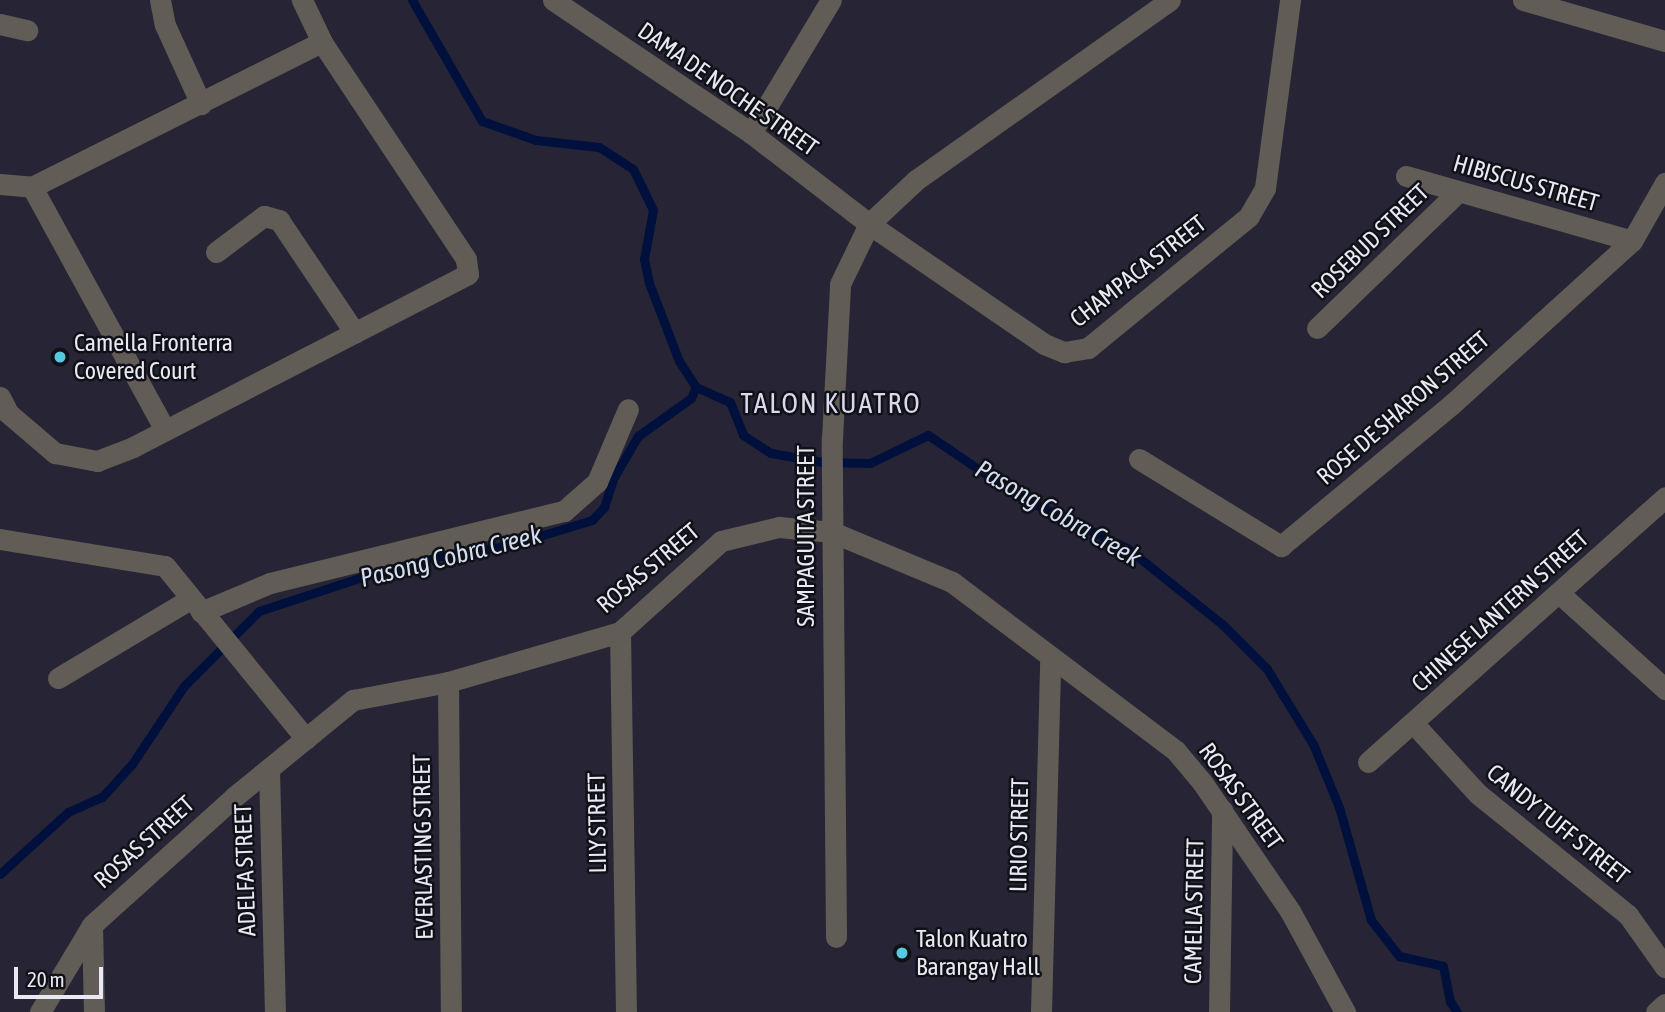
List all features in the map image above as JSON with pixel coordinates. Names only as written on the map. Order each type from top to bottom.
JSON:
[{"type":"street","points":[[160,0],[165,25],[201,104]]},
{"type":"street","points":[[0,397],[8,413],[55,453],[97,461],[165,430],[468,274],[466,259],[322,42],[302,0]]},
{"type":"street","points":[[751,133],[831,0]]},
{"type":"street","name":"SAMPAGUITA STREET","points":[[836,937],[832,439],[840,284],[869,225],[916,180],[1170,0]]},
{"type":"street","name":"CHAMPACA STREET","points":[[869,225],[1044,344],[1065,352],[1088,348],[1249,216],[1265,188],[1290,0]]},
{"type":"street","points":[[1523,0],[1665,41]]},
{"type":"street","name":"DAMA DE NOCHE STREET","points":[[557,1],[751,133],[869,225]]},
{"type":"street","points":[[0,24],[27,30]]},
{"type":"street","points":[[0,184],[32,187],[322,42]]},
{"type":"street","name":"HIBISCUS STREET","points":[[1406,176],[1632,241]]},
{"type":"street","name":"ROSE DE SHARON STREET","points":[[1139,459],[1281,546],[1451,405],[1632,241],[1665,183]]},
{"type":"street","points":[[32,187],[165,430]]},
{"type":"street","name":"ROSEBUD STREET","points":[[1317,328],[1458,191]]},
{"type":"street","points":[[216,252],[264,216],[279,220],[355,333]]},
{"type":"street","points":[[58,678],[270,583],[564,510],[597,482],[628,409]]},
{"type":"street","name":"CHINESE LANTERN STREET","points":[[1368,762],[1560,594],[1665,497]]},
{"type":"street","name":"ROSAS STREET","points":[[40,1012],[61,970],[92,925],[269,769],[353,700],[447,682],[620,632],[721,541],[779,527],[832,532],[952,582],[1050,659],[1176,751],[1222,810],[1290,911],[1345,1012]]},
{"type":"street","points":[[0,539],[165,566],[306,739]]},
{"type":"street","points":[[1560,594],[1665,689]]},
{"type":"street","name":"LILY STREET","points":[[620,632],[626,1012]]},
{"type":"street","name":"LIRIO STREET","points":[[1041,1012],[1050,659]]},
{"type":"street","name":"EVERLASTING STREET","points":[[447,682],[451,1012]]},
{"type":"street","name":"CANDY TUFF STREET","points":[[1414,724],[1478,794],[1628,915],[1665,967]]},
{"type":"street","name":"ADELFA STREET","points":[[269,769],[275,1012]]},
{"type":"street","name":"CAMELLA STREET","points":[[1219,1012],[1222,810]]},
{"type":"street","points":[[92,925],[94,1012]]},
{"type":"street","points":[[1656,1012],[1665,1004]]},
{"type":"waterway","name":"Pasong Cobra Creek","points":[[412,0],[482,121],[536,140],[599,147],[633,169],[653,210],[644,259],[649,283],[679,361],[696,387],[730,402],[743,435],[771,453],[822,462],[870,463],[928,435],[1018,496],[1127,548],[1222,624],[1267,669],[1313,744],[1339,807],[1371,920],[1399,956],[1443,966],[1450,1001],[1457,1012]]},
{"type":"waterway","name":"Pasong Cobra Creek","points":[[0,874],[68,812],[102,797],[132,764],[184,686],[259,611],[414,560],[507,546],[592,520],[604,507],[614,477],[638,436],[691,398],[696,387]]},
{"type":"place","name":"Camella Fronterra Covered Court","points":[[60,357]]},
{"type":"place","name":"Talon Kuatro Barangay Hall","points":[[902,953]]},
{"type":"district","name":"TALON KUATRO","points":[[831,403]]}]
